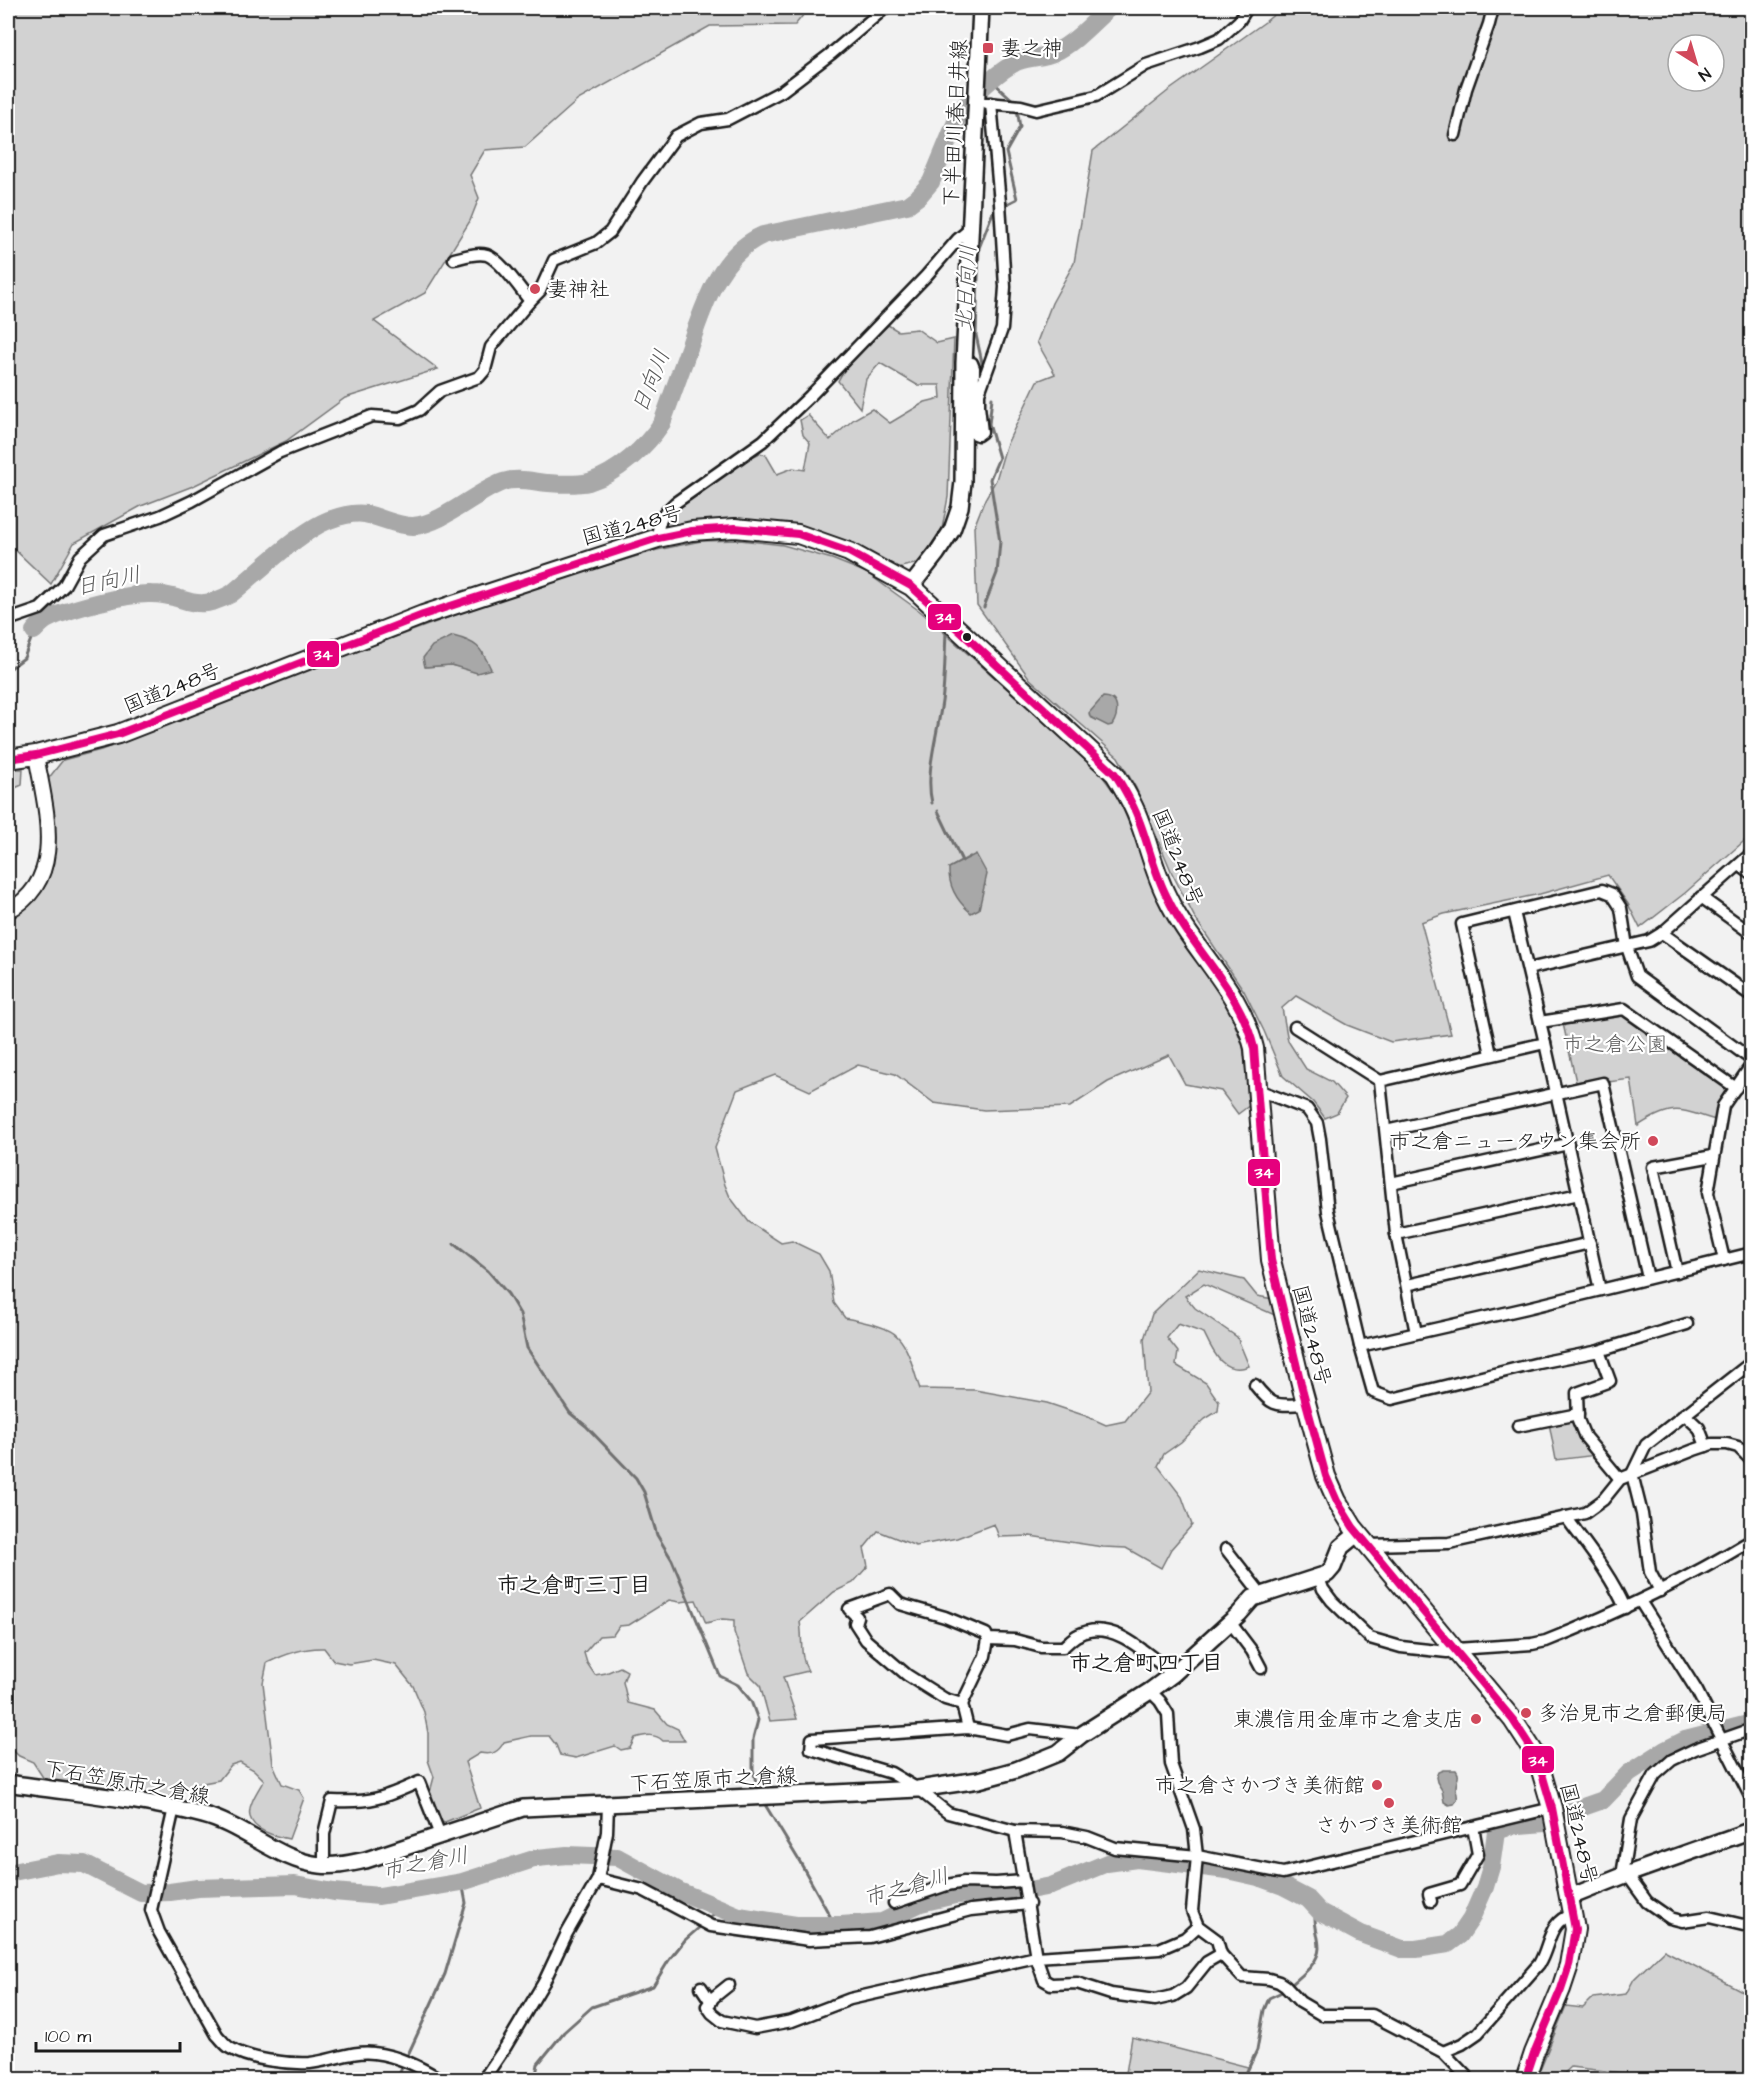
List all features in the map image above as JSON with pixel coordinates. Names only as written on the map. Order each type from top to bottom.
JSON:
[{"type":"highway","name":"国道248号","points":[[8,759],[36,755],[118,734],[423,615],[658,538],[692,531],[735,528],[798,534],[849,552],[911,586],[1115,774],[1129,796],[1140,821],[1166,896],[1184,927],[1224,980],[1249,1028],[1254,1048],[1258,1090],[1271,1260],[1326,1476],[1336,1501],[1363,1539],[1513,1720],[1537,1756],[1552,1808],[1575,1929],[1569,1965],[1525,2079]]},
{"type":"main road","name":"下半田川春日井線","points":[[911,586],[952,530],[960,507],[963,482],[964,363],[970,229],[985,103],[979,79],[981,8]]},
{"type":"main road","points":[[1319,1578],[1333,1567],[1341,1547],[1363,1539]]},
{"type":"main road","name":"下石笠原市之倉線","points":[[8,1783],[174,1808],[231,1825],[295,1859],[324,1865],[340,1865],[366,1860],[523,1808],[918,1789],[979,1780],[1016,1770],[1058,1753],[1173,1674],[1253,1598],[1319,1578]]},
{"type":"main road","points":[[1571,1905],[1625,1875],[1752,1830]]},
{"type":"street","points":[[8,620],[40,609],[64,586],[80,557],[104,535],[160,516],[192,501],[280,452],[372,416],[400,418],[419,410],[440,391],[479,377],[486,370],[491,347],[540,291],[554,260],[596,243],[610,232],[618,223],[642,182],[676,136],[701,123],[728,120],[782,91],[885,8]]},
{"type":"street","points":[[964,363],[972,363],[974,368],[972,433],[978,435],[982,432],[979,393],[1002,329],[1005,287],[1001,208],[985,103],[1015,105],[1036,111],[1096,96],[1146,65],[1219,39],[1239,21],[1247,8]]},
{"type":"street","points":[[1455,135],[1466,89],[1490,24],[1492,8]]},
{"type":"street","points":[[658,538],[657,526],[662,515],[675,503],[763,441],[810,396],[926,276],[958,238],[970,229]]},
{"type":"street","points":[[453,260],[473,254],[487,255],[497,262],[530,300]]},
{"type":"street","points":[[8,911],[23,901],[35,887],[48,855],[49,832],[36,755]]},
{"type":"street","points":[[1528,969],[1649,941],[1662,933],[1752,853]]},
{"type":"street","points":[[1739,865],[1752,874]]},
{"type":"street","points":[[1491,1054],[1462,924],[1602,890],[1612,894],[1621,908],[1627,947],[1637,976],[1752,1062],[1723,1106],[1713,1156],[1708,1193],[1724,1260]]},
{"type":"street","points":[[1701,897],[1752,934]]},
{"type":"street","points":[[1514,912],[1600,1290]]},
{"type":"street","points":[[1662,933],[1752,996]]},
{"type":"street","points":[[1540,1022],[1624,1009],[1736,1089]]},
{"type":"street","points":[[1296,1027],[1380,1081],[1545,1043]]},
{"type":"street","points":[[1380,1081],[1396,1234],[1416,1333]]},
{"type":"street","points":[[1386,1131],[1603,1083],[1648,1278]]},
{"type":"street","points":[[1258,1090],[1307,1109],[1317,1124],[1328,1211],[1373,1392],[1392,1399],[1539,1363],[1599,1351],[1687,1324]]},
{"type":"street","points":[[1391,1183],[1568,1144]]},
{"type":"street","points":[[1677,1272],[1653,1167],[1713,1156]]},
{"type":"street","points":[[1396,1234],[1580,1194]]},
{"type":"street","points":[[1407,1285],[1590,1243]]},
{"type":"street","points":[[1360,1346],[1752,1253]]},
{"type":"street","points":[[1599,1351],[1610,1381],[1577,1393],[1578,1420],[1585,1437],[1620,1479]]},
{"type":"street","points":[[1660,1591],[1650,1572],[1642,1514],[1632,1474],[1646,1445],[1752,1362]]},
{"type":"street","points":[[1255,1385],[1274,1405],[1306,1404]]},
{"type":"street","points":[[1518,1426],[1578,1414]]},
{"type":"street","points":[[1684,1414],[1698,1428],[1706,1446]]},
{"type":"street","points":[[1363,1539],[1449,1543],[1585,1513],[1603,1500],[1620,1479],[1706,1446],[1727,1444],[1738,1447],[1752,1461]]},
{"type":"street","points":[[1566,1517],[1619,1594],[1625,1608]]},
{"type":"street","points":[[1319,1578],[1323,1589],[1332,1601],[1370,1638],[1401,1647],[1447,1652],[1456,1649],[1546,1641],[1640,1601],[1752,1540]]},
{"type":"street","points":[[1226,1549],[1262,1595]]},
{"type":"street","points":[[963,1704],[945,1699],[907,1675],[866,1640],[855,1623],[857,1617],[849,1609],[890,1594],[900,1604],[945,1617],[986,1634],[988,1639],[985,1656],[963,1704],[968,1728]]},
{"type":"street","points":[[1640,1601],[1697,1691],[1752,1800]]},
{"type":"street","points":[[1230,1622],[1262,1668]]},
{"type":"street","points":[[988,1639],[1015,1640],[1041,1647],[1063,1647],[1078,1635],[1098,1630],[1116,1634],[1135,1644],[1173,1674]]},
{"type":"street","points":[[1150,1691],[1168,1714],[1171,1764],[1194,1830],[1197,1856],[1192,1911],[1198,1926],[1217,1940],[1221,1954],[1242,1977],[1269,1979],[1288,1989],[1300,2002],[1322,2015],[1372,2015],[1443,2052],[1470,2079]]},
{"type":"street","points":[[1082,1735],[1030,1729],[1007,1735],[968,1728],[812,1739],[812,1749],[891,1773],[918,1789],[948,1813],[1015,1831],[1062,1832],[1115,1848],[1197,1856],[1283,1873],[1552,1808]]},
{"type":"street","points":[[1752,1729],[1721,1738],[1672,1760],[1655,1775],[1631,1819],[1623,1869],[1625,1875],[1647,1902],[1670,1918],[1682,1921],[1709,1917],[1752,1927]]},
{"type":"street","points":[[324,1865],[324,1834],[332,1801],[354,1803],[377,1800],[419,1782],[440,1835]]},
{"type":"street","points":[[483,2079],[506,2046],[544,1982],[567,1933],[598,1879],[607,1832],[608,1805]]},
{"type":"street","points":[[174,1808],[152,1910],[159,1932],[217,2035],[229,2048],[261,2059],[310,2063],[373,2053],[417,2065],[442,2079]]},
{"type":"street","points":[[1431,1901],[1429,1894],[1460,1884],[1478,1854],[1473,1827]]},
{"type":"street","points":[[1015,1831],[1029,1904],[1036,1957],[1044,1980],[1052,1984],[1077,1983],[1111,1994],[1155,2000],[1173,1996],[1186,1988],[1207,1962],[1221,1954]]},
{"type":"street","points":[[598,1879],[643,1890],[711,1926],[809,1940],[870,1937],[971,1910],[1029,1904]]},
{"type":"street","points":[[894,1903],[946,1885],[964,1882],[1024,1881]]},
{"type":"street","points":[[1443,2052],[1462,2044],[1478,2033],[1539,1964],[1550,1934],[1571,1905]]},
{"type":"street","points":[[729,1985],[707,2006],[722,2021],[755,2028],[792,2021],[842,2001],[1036,1957],[1159,1949],[1185,1938],[1198,1926]]},
{"type":"street","points":[[701,1987],[711,2002]]},
{"type":"green space","points":[[8,8],[809,8],[795,25],[710,26],[578,100],[525,147],[485,150],[470,175],[479,198],[470,221],[425,293],[374,321],[438,369],[345,398],[286,441],[193,486],[141,506],[74,543],[51,584],[12,547],[8,549]]},
{"type":"green space","points":[[1282,8],[1751,8],[1751,835],[1685,893],[1640,928],[1628,904],[1608,875],[1540,894],[1444,914],[1421,922],[1451,1034],[1391,1042],[1347,1025],[1296,996],[1282,1008],[1288,1041],[1306,1069],[1332,1082],[1346,1098],[1337,1113],[1325,1118],[1313,1102],[1283,1076],[1244,991],[1195,918],[1172,873],[1136,788],[1118,757],[1030,679],[977,605],[974,527],[985,499],[996,480],[1006,446],[1037,381],[1055,374],[1037,342],[1052,303],[1074,263],[1093,151],[1168,91]]},
{"type":"green space","points":[[888,325],[898,331],[917,329],[937,343],[954,339],[948,497],[942,529],[919,563],[896,568],[849,546],[667,528],[664,524],[696,494],[721,475],[760,453],[766,455],[777,474],[793,468],[805,470],[810,443],[803,435],[800,420],[808,415],[830,440],[854,419],[872,409],[890,423],[925,402],[941,398],[940,385],[917,385],[880,363],[866,379],[860,408],[838,381],[854,357]]},
{"type":"green space","points":[[740,540],[783,545],[832,559],[867,573],[921,612],[1098,770],[1119,799],[1169,921],[1201,964],[1228,1007],[1243,1046],[1250,1105],[1238,1114],[1221,1091],[1185,1084],[1169,1055],[1108,1082],[1070,1107],[984,1110],[934,1103],[895,1074],[858,1065],[810,1091],[775,1075],[737,1090],[715,1148],[730,1197],[749,1222],[781,1243],[792,1241],[819,1254],[829,1271],[834,1303],[845,1318],[866,1322],[894,1333],[909,1355],[920,1389],[975,1390],[1047,1403],[1106,1425],[1125,1421],[1148,1392],[1144,1339],[1152,1314],[1199,1269],[1244,1280],[1257,1296],[1273,1299],[1277,1316],[1204,1284],[1185,1296],[1195,1308],[1237,1337],[1249,1366],[1232,1368],[1226,1365],[1215,1354],[1204,1333],[1178,1324],[1167,1338],[1178,1352],[1176,1365],[1206,1383],[1219,1402],[1218,1411],[1205,1419],[1181,1442],[1164,1454],[1158,1466],[1182,1497],[1192,1525],[1171,1549],[1161,1568],[1126,1548],[1103,1547],[1030,1536],[999,1537],[994,1524],[957,1538],[916,1546],[878,1531],[864,1548],[868,1566],[853,1583],[834,1592],[800,1622],[802,1653],[808,1671],[783,1677],[797,1719],[770,1721],[760,1685],[748,1673],[734,1632],[734,1620],[722,1619],[706,1623],[696,1600],[680,1602],[669,1600],[629,1625],[619,1626],[613,1635],[599,1636],[584,1653],[595,1675],[620,1667],[627,1671],[623,1682],[628,1703],[655,1710],[667,1724],[678,1729],[685,1741],[663,1741],[650,1735],[642,1736],[635,1738],[630,1748],[621,1750],[615,1746],[576,1758],[560,1755],[549,1736],[531,1736],[504,1742],[494,1752],[480,1753],[465,1762],[480,1808],[440,1824],[430,1792],[434,1777],[428,1760],[428,1733],[424,1712],[413,1686],[396,1665],[373,1660],[349,1664],[334,1661],[324,1648],[295,1652],[267,1663],[263,1683],[273,1764],[282,1784],[299,1790],[304,1798],[289,1839],[266,1832],[254,1824],[250,1818],[253,1799],[264,1780],[254,1770],[240,1762],[231,1765],[219,1780],[193,1785],[174,1798],[44,1779],[33,1762],[19,1756],[8,1746],[8,920],[28,907],[41,892],[50,876],[55,840],[48,779],[63,760],[101,750],[512,594],[657,550],[701,541]],"holes":[[[484,653],[464,668],[450,665],[425,667]],[[970,856],[985,885],[949,868]]]},
{"type":"green space","points":[[8,769],[23,769],[22,785],[8,791]]},
{"type":"green space","name":"市之倉公園","points":[[1624,1009],[1736,1088],[1719,1121],[1678,1110],[1651,1118],[1638,1126],[1631,1079],[1608,1082],[1605,1077],[1576,1082],[1562,1019]]},
{"type":"green space","points":[[1574,1417],[1597,1455],[1556,1460],[1549,1423]]},
{"type":"green space","points":[[1664,1950],[1744,1992],[1751,1991],[1751,2079],[1636,2079],[1631,2074],[1571,2067],[1558,2079],[1536,2079],[1566,2006],[1583,2008],[1593,1998],[1626,1994],[1634,1979]]},
{"type":"green space","points":[[1132,2037],[1248,2067],[1245,2079],[1125,2079]]},
{"type":"shaded area","points":[[453,636],[477,646],[491,669],[477,673],[451,665],[425,667],[423,658],[432,646]]},
{"type":"shaded area","points":[[1103,697],[1113,700],[1117,711],[1112,725],[1108,726],[1090,717],[1089,713]]},
{"type":"shaded area","points":[[976,854],[987,874],[979,909],[971,913],[954,893],[949,868]]},
{"type":"shaded area","points":[[1456,1770],[1458,1774],[1457,1800],[1454,1804],[1449,1805],[1444,1802],[1442,1790],[1437,1782],[1438,1772]]},
{"type":"waterway","name":"日向川","points":[[34,631],[46,620],[58,615],[84,606],[128,596],[163,595],[198,603],[218,600],[231,594],[305,533],[318,525],[342,516],[365,514],[401,525],[413,526],[436,520],[503,482],[520,480],[579,484],[600,478],[621,466],[640,450],[662,423],[707,299],[724,268],[735,255],[763,235],[907,205],[919,196],[931,182],[960,112],[979,91],[995,76],[1019,61],[1051,54],[1062,48],[1077,38],[1109,8]]},
{"type":"waterway","name":"北日向川","points":[[992,81],[1016,103]]},
{"type":"waterway","name":"北日向川","points":[[1003,206],[1017,199],[1006,152],[1020,127],[1017,109]]},
{"type":"waterway","name":"北日向川","points":[[982,371],[976,335],[979,248],[993,212],[997,210]]},
{"type":"waterway","name":"北日向川","points":[[984,607],[997,573],[1000,542],[990,479],[999,458],[989,424],[992,398]]},
{"type":"waterway","points":[[8,670],[24,658],[34,631]]},
{"type":"waterway","name":"北日向川","points":[[932,803],[931,763],[943,693],[946,632]]},
{"type":"waterway","name":"北日向川","points":[[938,811],[962,861]]},
{"type":"waterway","points":[[454,1244],[488,1271],[508,1294],[520,1314],[527,1348],[570,1413],[586,1426],[636,1478],[644,1492],[657,1535],[672,1560],[720,1676],[738,1685],[751,1701],[758,1720],[753,1739],[753,1769],[757,1787]]},
{"type":"waterway","name":"市之倉川","points":[[8,1873],[58,1863],[84,1864],[141,1893],[198,1888],[295,1885],[334,1892],[379,1896],[462,1882],[537,1858],[567,1855],[617,1857],[679,1891],[739,1916],[796,1925],[841,1925],[882,1922],[921,1903],[955,1895],[1014,1893],[1051,1886],[1107,1863],[1137,1859],[1227,1870],[1258,1877],[1283,1886],[1308,1899],[1320,1912],[1361,1934],[1402,1949],[1416,1949],[1448,1944],[1460,1935],[1471,1919],[1491,1867],[1496,1832],[1507,1826],[1545,1823],[1603,1800],[1629,1773],[1665,1750],[1685,1740],[1752,1723]]},
{"type":"waterway","points":[[764,1803],[835,1925]]},
{"type":"waterway","points":[[406,2059],[445,1974],[466,1903],[462,1882]]},
{"type":"waterway","points":[[707,1921],[719,1909]]},
{"type":"waterway","points":[[1289,1987],[1308,1970],[1318,1954],[1319,1944],[1315,1918],[1320,1912]]},
{"type":"waterway","points":[[535,2080],[538,2064],[564,2032],[592,2007],[653,1986],[685,1940],[702,1925]]},
{"type":"waterway","points":[[1243,2080],[1257,2050],[1264,2010],[1269,1998],[1284,1991]]},
{"type":"waterway","points":[[397,2080],[403,2065]]},
{"type":"transit line","name":"34","points":[[8,759],[36,755],[118,734],[423,615],[658,538],[692,531],[735,528],[798,534],[849,552],[911,586],[1115,774],[1135,810],[1167,897],[1189,935],[1227,987],[1247,1026],[1254,1048],[1271,1260],[1326,1476],[1337,1501],[1353,1527],[1513,1720],[1537,1757],[1552,1808],[1575,1929],[1569,1965],[1525,2080]]},
{"type":"place","name":"妻之神","points":[[988,48]]},
{"type":"place","name":"妻神社","points":[[535,289]]},
{"type":"place","name":"市之倉ニュータウン集会所","points":[[1653,1141]]},
{"type":"place","name":"多治見市之倉郵便局","points":[[1526,1713]]},
{"type":"place","name":"東濃信用金庫市之倉支店","points":[[1476,1719]]},
{"type":"place","name":"市之倉さかづき美術館","points":[[1377,1785]]},
{"type":"place","name":"さかづき美術館","points":[[1389,1803]]},
{"type":"district","name":"市之倉町三丁目","points":[[574,1584]]},
{"type":"district","name":"市之倉町四丁目","points":[[1146,1662]]}]
